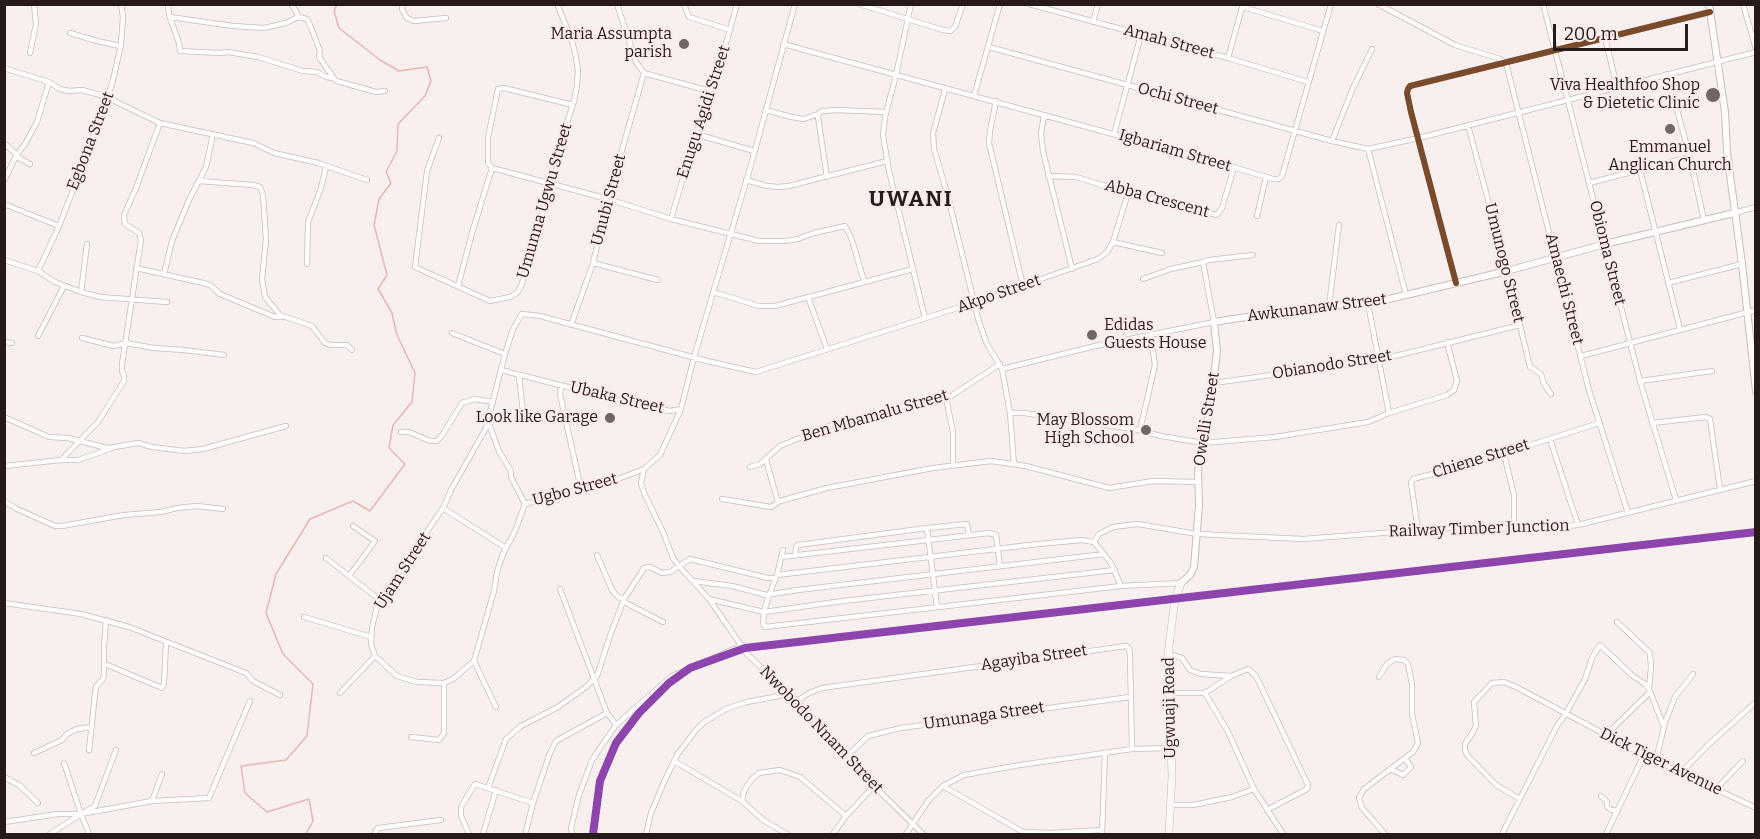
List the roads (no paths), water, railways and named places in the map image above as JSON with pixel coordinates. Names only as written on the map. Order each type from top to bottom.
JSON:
[{"type":"main road","name":"Ugwuaji Road","points":[[1168,834],[1172,776],[1168,654],[1176,595],[1181,583]]},
{"type":"street","points":[[30,53],[36,24],[34,4]]},
{"type":"street","name":"Egbona Street","points":[[38,271],[59,226],[114,76],[123,17],[121,4]]},
{"type":"street","points":[[168,4],[180,51],[228,52],[258,57],[303,71],[317,72],[336,81],[376,92],[385,91]]},
{"type":"street","points":[[291,4],[298,17]]},
{"type":"street","points":[[403,4],[402,9],[407,18],[414,21],[446,18]]},
{"type":"street","name":"Umunna Ugwu Street","points":[[439,138],[427,171],[415,263],[417,270],[490,301],[510,297],[518,292],[522,284],[528,255],[552,184],[578,78],[570,33],[557,4]]},
{"type":"street","points":[[617,4],[637,65],[644,73],[710,91]]},
{"type":"street","points":[[684,4],[689,17],[730,30]]},
{"type":"street","name":"Enugu Agidi Street","points":[[671,219],[737,4]]},
{"type":"street","name":"Ubaka Street","points":[[501,370],[638,405],[670,411],[681,409],[795,4]]},
{"type":"street","points":[[859,4],[950,31],[955,27],[963,4]]},
{"type":"street","points":[[911,4],[886,112],[883,135],[887,161],[925,318]]},
{"type":"street","points":[[974,96],[1000,4]]},
{"type":"street","name":"Amah Street","points":[[1029,4],[1308,82]]},
{"type":"street","points":[[1093,22],[1098,4]]},
{"type":"street","points":[[1257,216],[1266,177],[1279,179],[1282,176],[1330,4]]},
{"type":"street","points":[[1378,4],[1455,45],[1500,58],[1506,63]]},
{"type":"street","name":"Obioma Street","points":[[1543,4],[1640,381],[1676,500]]},
{"type":"street","points":[[1709,4],[1725,112],[1727,152],[1742,264],[1755,392]]},
{"type":"street","points":[[1406,295],[1368,149],[1718,62],[1755,50],[1743,4]]},
{"type":"street","points":[[1228,58],[1243,6],[1323,32]]},
{"type":"street","points":[[1456,283],[1407,93],[1410,86],[1710,12]]},
{"type":"street","points":[[170,17],[232,26],[270,27],[298,17],[307,19],[320,51],[318,57],[336,81]]},
{"type":"street","points":[[70,33],[120,46]]},
{"type":"street","points":[[1114,134],[1141,35]]},
{"type":"street","points":[[1605,38],[1617,87]]},
{"type":"street","name":"Igbariam Street","points":[[783,44],[1266,177]]},
{"type":"street","name":"Ochi Street","points":[[989,46],[1368,149]]},
{"type":"street","points":[[1332,141],[1353,88],[1372,49]]},
{"type":"street","name":"Amaechi Street","points":[[1506,63],[1599,423],[1628,513]]},
{"type":"street","points":[[4,68],[49,82],[60,89],[82,90],[107,98],[160,123],[253,143],[273,153],[318,163],[367,180]]},
{"type":"street","name":"Unubi Street","points":[[571,325],[593,263],[608,199],[644,73]]},
{"type":"street","points":[[1667,74],[1690,157],[1704,220]]},
{"type":"street","points":[[4,181],[37,122],[49,82]]},
{"type":"street","points":[[573,105],[504,88],[498,89],[488,137],[488,163],[492,168],[608,199],[671,219],[759,241],[798,239],[845,226],[851,237],[864,281]]},
{"type":"street","points":[[945,90],[933,134],[933,143],[982,332],[1001,366],[1010,413],[1014,464]]},
{"type":"street","points":[[996,101],[989,143],[1023,286]]},
{"type":"street","points":[[766,110],[804,119],[822,111],[886,112]]},
{"type":"street","points":[[819,114],[827,177]]},
{"type":"street","points":[[1044,115],[1041,142],[1072,269]]},
{"type":"street","points":[[61,460],[98,422],[124,381],[122,364],[141,240],[140,234],[126,224],[124,215],[160,123]]},
{"type":"street","name":"Umunogo Street","points":[[1468,125],[1530,367],[1541,374],[1551,394]]},
{"type":"street","points":[[164,274],[171,241],[207,162],[213,134]]},
{"type":"street","points":[[696,134],[754,151]]},
{"type":"street","points":[[4,143],[16,156],[30,164]]},
{"type":"street","points":[[1589,183],[1690,157]]},
{"type":"street","points":[[746,180],[767,186],[782,187],[887,161]]},
{"type":"street","points":[[307,264],[308,222],[321,188],[326,166]]},
{"type":"street","name":"Abba Crescent","points":[[1048,176],[1076,177],[1128,193],[1217,215],[1234,167]]},
{"type":"street","points":[[458,286],[492,168]]},
{"type":"street","points":[[1640,171],[1680,329]]},
{"type":"street","points":[[199,182],[253,184],[261,189],[266,239],[263,290],[265,297],[269,304],[283,316],[310,325],[327,344],[346,345],[352,350]]},
{"type":"street","points":[[1128,193],[1113,242],[1161,254]]},
{"type":"street","points":[[4,204],[59,226]]},
{"type":"street","points":[[1734,213],[1755,207]]},
{"type":"street","name":"Awkunanaw Street","points":[[1001,366],[1214,322],[1287,310],[1368,304],[1734,213]]},
{"type":"street","points":[[1329,306],[1339,225]]},
{"type":"street","name":"Akpo Street","points":[[540,316],[756,372],[974,303],[1072,269],[1103,256],[1113,242]]},
{"type":"street","points":[[81,292],[87,244]]},
{"type":"street","points":[[1143,279],[1171,269],[1209,260],[1253,255]]},
{"type":"street","points":[[4,260],[38,271],[64,286],[100,297],[167,302]]},
{"type":"street","points":[[1203,262],[1214,322]]},
{"type":"street","points":[[593,263],[658,280]]},
{"type":"street","points":[[1668,283],[1742,264]]},
{"type":"street","points":[[136,268],[210,285],[220,294],[263,313],[275,317],[283,316]]},
{"type":"street","points":[[713,292],[766,307],[913,269]]},
{"type":"street","points":[[38,336],[64,286]]},
{"type":"street","points":[[808,297],[827,349]]},
{"type":"street","points":[[1368,304],[1389,413]]},
{"type":"street","points":[[1581,356],[1755,310]]},
{"type":"street","name":"Ujam Street","points":[[375,656],[371,637],[380,600],[443,508],[482,437],[505,354],[520,315],[523,313],[540,316]]},
{"type":"street","name":"Owelli Street","points":[[1181,583],[1192,571],[1197,534],[1198,465],[1214,383],[1217,351],[1214,322]]},
{"type":"street","name":"Obianodo Street","points":[[1214,383],[1379,360],[1520,325]]},
{"type":"street","points":[[452,333],[505,354]]},
{"type":"street","points":[[1140,430],[1155,365],[1150,334]]},
{"type":"street","points":[[82,338],[114,346],[126,343],[224,356]]},
{"type":"street","points":[[4,342],[12,343]]},
{"type":"street","points":[[1010,413],[1140,430],[1203,443],[1334,429],[1368,422],[1447,395],[1454,390],[1457,381],[1448,342]]},
{"type":"street","name":"Ben Mbamalu Street","points":[[750,467],[766,460],[780,446],[829,426],[930,399],[951,396],[1001,366]]},
{"type":"street","points":[[1640,381],[1712,371]]},
{"type":"street","points":[[519,376],[523,412]]},
{"type":"street","points":[[561,385],[560,394],[581,489]]},
{"type":"street","points":[[946,398],[953,432],[953,465]]},
{"type":"street","points":[[401,432],[409,432],[430,441],[437,441],[462,403],[475,399],[493,402]]},
{"type":"street","name":"Ugbo Street","points":[[488,419],[499,450],[525,504],[605,484],[644,469],[660,454],[681,409]]},
{"type":"street","points":[[4,417],[49,437],[68,438],[109,448],[138,443],[176,450],[202,449],[286,426]]},
{"type":"street","points":[[1652,423],[1708,417],[1720,489]]},
{"type":"street","name":"Chiene Street","points":[[1418,530],[1411,483],[1413,479],[1448,471],[1599,423]]},
{"type":"street","points":[[1550,439],[1578,525]]},
{"type":"street","points":[[4,466],[78,460],[118,446]]},
{"type":"street","points":[[1504,454],[1514,495],[1514,528]]},
{"type":"street","points":[[766,460],[778,502]]},
{"type":"street","points":[[722,499],[768,507],[828,488],[953,465],[991,461],[1014,464],[1109,488],[1154,481],[1198,482]]},
{"type":"street","name":"Nwobodo Nnam Street","points":[[644,469],[641,483],[644,493],[673,558],[679,566],[709,599],[748,655],[797,701],[874,786],[923,834]]},
{"type":"street","name":"Railway Timber Junction","points":[[1094,542],[1099,534],[1123,525],[1147,525],[1197,534],[1303,539],[1462,527],[1538,529],[1578,525],[1755,481]]},
{"type":"street","points":[[4,501],[55,526],[177,508],[197,507],[223,510]]},
{"type":"street","points":[[340,693],[375,656],[397,676],[417,682],[444,684],[459,675],[474,661],[494,591],[496,572],[525,504]]},
{"type":"street","points":[[443,508],[506,548]]},
{"type":"street","points":[[795,556],[798,545],[927,528],[967,524],[969,535]]},
{"type":"street","points":[[349,576],[375,541],[353,526]]},
{"type":"street","points":[[927,528],[937,607]]},
{"type":"street","points":[[782,557],[994,533],[1000,566]]},
{"type":"street","points":[[488,788],[506,739],[521,726],[558,706],[595,680],[624,601],[644,568],[650,567],[662,573],[672,572],[690,559],[768,578],[1082,540],[1094,542],[1111,563],[1121,586]]},
{"type":"street","points":[[783,550],[764,612],[765,627],[1121,586],[1181,583]]},
{"type":"street","points":[[693,581],[732,586],[769,595],[1104,554]]},
{"type":"street","points":[[597,555],[612,590],[618,597],[663,622]]},
{"type":"street","points":[[326,558],[380,600]]},
{"type":"street","points":[[709,599],[764,612],[1115,570]]},
{"type":"street","points":[[560,589],[607,713],[616,725]]},
{"type":"street","points":[[4,603],[81,614],[129,627],[246,673],[253,681],[280,694]]},
{"type":"street","points":[[304,617],[371,637]]},
{"type":"street","points":[[89,750],[96,687],[103,679],[105,664],[106,620]]},
{"type":"street","points":[[1606,735],[1650,690],[1650,653],[1617,622]]},
{"type":"street","points":[[105,664],[162,688],[166,643]]},
{"type":"street","points":[[572,834],[571,828],[579,795],[592,760],[616,725],[672,676],[743,645]]},
{"type":"street","points":[[1502,834],[1557,726],[1585,679],[1592,658],[1600,645],[1633,676],[1647,685],[1664,727]]},
{"type":"street","name":"Agayiba Street","points":[[797,701],[822,688],[1126,646],[1129,648],[1132,685],[1130,698],[1132,749]]},
{"type":"street","points":[[1168,654],[1182,658],[1190,670],[1201,674],[1231,676]]},
{"type":"street","points":[[1379,677],[1387,664],[1395,659],[1404,660],[1408,664],[1412,684],[1412,714],[1418,743],[1405,758],[1364,789],[1359,798],[1362,808],[1384,834]]},
{"type":"street","points":[[474,661],[496,707]]},
{"type":"street","points":[[1170,693],[1205,693],[1231,676],[1248,669],[1256,676],[1308,785],[1307,789],[1267,810]]},
{"type":"street","points":[[1656,760],[1664,727],[1675,697],[1693,674]]},
{"type":"street","name":"Dick Tiger Avenue","points":[[1520,799],[1496,785],[1467,755],[1465,744],[1476,726],[1474,702],[1492,683],[1504,682],[1518,688],[1565,715],[1755,808]]},
{"type":"street","points":[[411,737],[439,740],[444,733],[444,684]]},
{"type":"street","points":[[1205,693],[1228,732],[1254,789],[1283,834]]},
{"type":"street","points":[[646,834],[651,813],[674,761],[681,748],[696,730],[717,714],[747,702],[789,694]]},
{"type":"street","name":"Umunaga Street","points":[[847,756],[868,736],[901,728],[1130,698]]},
{"type":"street","points":[[4,822],[58,814],[81,814],[152,801],[208,798],[250,701]]},
{"type":"street","points":[[1681,773],[1755,702]]},
{"type":"street","points":[[526,831],[549,753],[556,741],[607,713]]},
{"type":"street","points":[[34,753],[62,740],[67,734],[78,729],[92,727]]},
{"type":"street","points":[[906,834],[928,801],[943,786],[964,776],[1020,765],[1132,749],[1171,748]]},
{"type":"street","points":[[50,834],[96,806],[116,750]]},
{"type":"street","points":[[943,786],[1019,830],[1051,834],[1102,832],[1105,753]]},
{"type":"street","points":[[1606,834],[1644,755]]},
{"type":"street","points":[[1390,769],[1403,775],[1411,767],[1405,758]]},
{"type":"street","points":[[674,761],[742,801],[763,820],[787,834]]},
{"type":"street","points":[[1716,789],[1743,761]]},
{"type":"street","points":[[64,763],[89,834]]},
{"type":"street","points":[[742,801],[744,791],[759,773],[780,770],[796,775],[846,816]]},
{"type":"street","points":[[152,801],[162,774]]},
{"type":"street","points":[[4,777],[19,785],[38,803]]},
{"type":"street","points":[[469,834],[461,816],[461,807],[474,784],[533,803]]},
{"type":"street","points":[[833,834],[846,816],[874,786]]},
{"type":"street","points":[[1170,805],[1193,805],[1232,797],[1254,789]]},
{"type":"street","points":[[483,834],[496,790]]},
{"type":"street","points":[[1600,796],[1611,810],[1618,811]]},
{"type":"street","points":[[374,834],[378,828],[441,820]]},
{"type":"waterway","points":[[306,834],[313,821],[309,799],[267,812],[245,793],[241,766],[286,760],[307,736],[313,684],[283,654],[266,613],[276,574],[310,519],[353,501],[370,511],[405,464],[389,448],[393,425],[412,402],[415,373],[397,335],[392,313],[378,289],[387,275],[374,225],[379,199],[391,183],[386,172],[397,151],[398,124],[425,96],[431,81],[427,67],[399,71],[380,60],[339,28],[334,11],[337,4]]},
{"type":"place","name":"Maria Assumpta parish","points":[[684,44]]},
{"type":"place","name":"Viva Healthfoo Shop & Dietetic Clinic","points":[[1713,95]]},
{"type":"place","name":"Emmanuel Anglican Church","points":[[1670,129]]},
{"type":"place","name":"Edidas Guests House","points":[[1092,335]]},
{"type":"place","name":"Look like Garage","points":[[610,418]]},
{"type":"place","name":"May Blossom High School","points":[[1146,430]]},
{"type":"district","name":"UWANI","points":[[911,200]]}]
